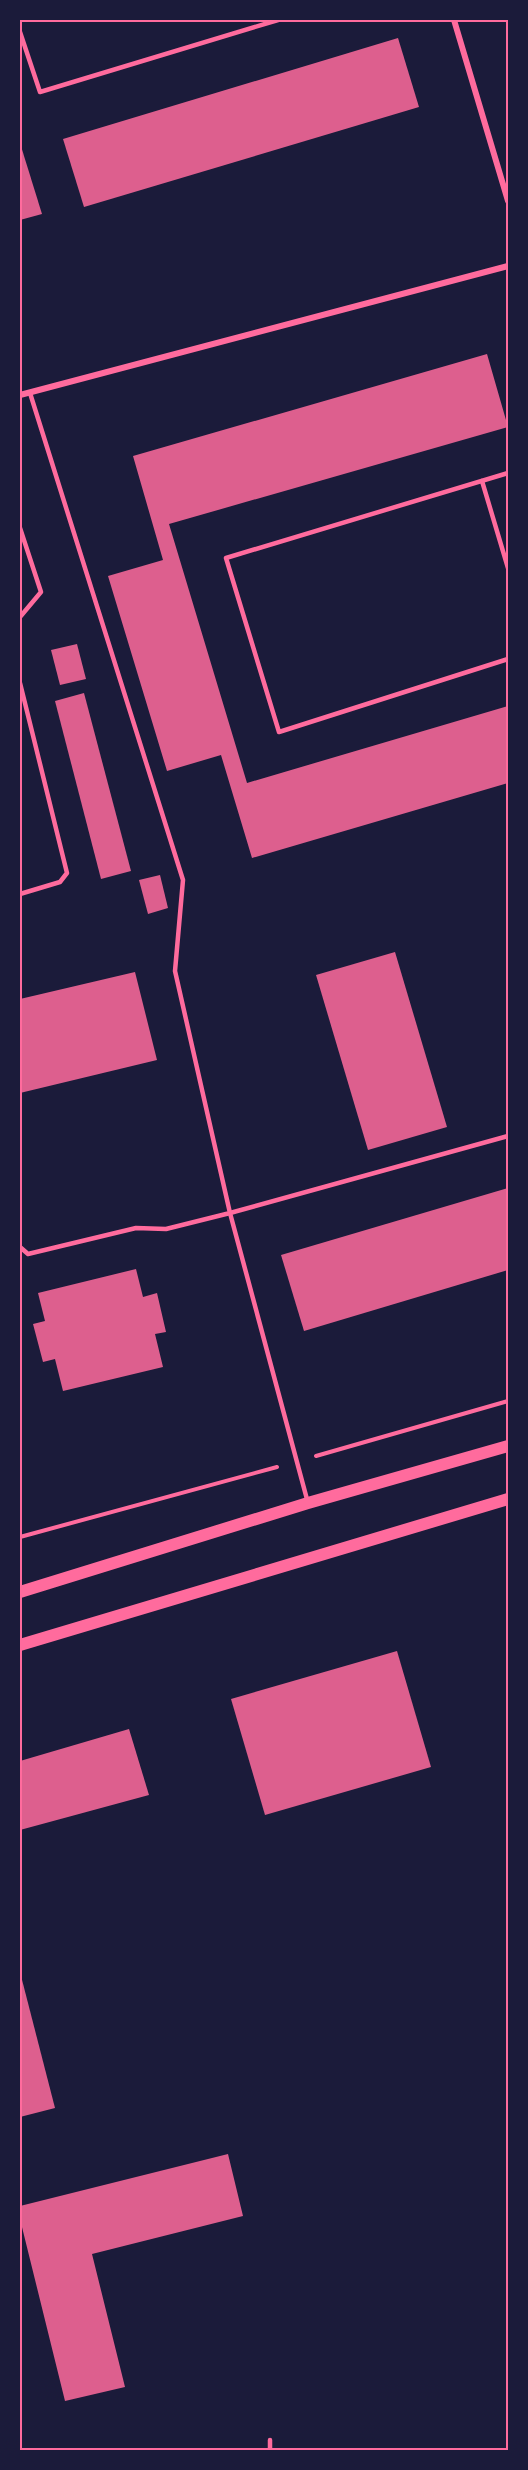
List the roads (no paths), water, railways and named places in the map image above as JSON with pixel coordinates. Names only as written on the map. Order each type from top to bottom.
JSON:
[{"type":"main road","points":[[20,1592],[308,1503],[508,1446]]},
{"type":"main road","points":[[20,1645],[508,1499]]},
{"type":"street","points":[[454,20],[508,201]]},
{"type":"street","points":[[20,395],[508,266]]},
{"type":"lane","points":[[20,32],[40,92],[278,20]]},
{"type":"lane","points":[[30,393],[183,880],[175,971],[230,1214],[308,1503]]},
{"type":"lane","points":[[508,473],[226,558],[279,732],[508,659]]},
{"type":"lane","points":[[482,481],[508,568]]},
{"type":"lane","points":[[20,528],[41,592],[20,617]]},
{"type":"lane","points":[[20,683],[68,873],[60,882],[20,894]]},
{"type":"lane","points":[[20,1247],[28,1254],[136,1228],[166,1229],[230,1214],[508,1136]]},
{"type":"lane","points":[[270,2440],[270,2451]]}]
